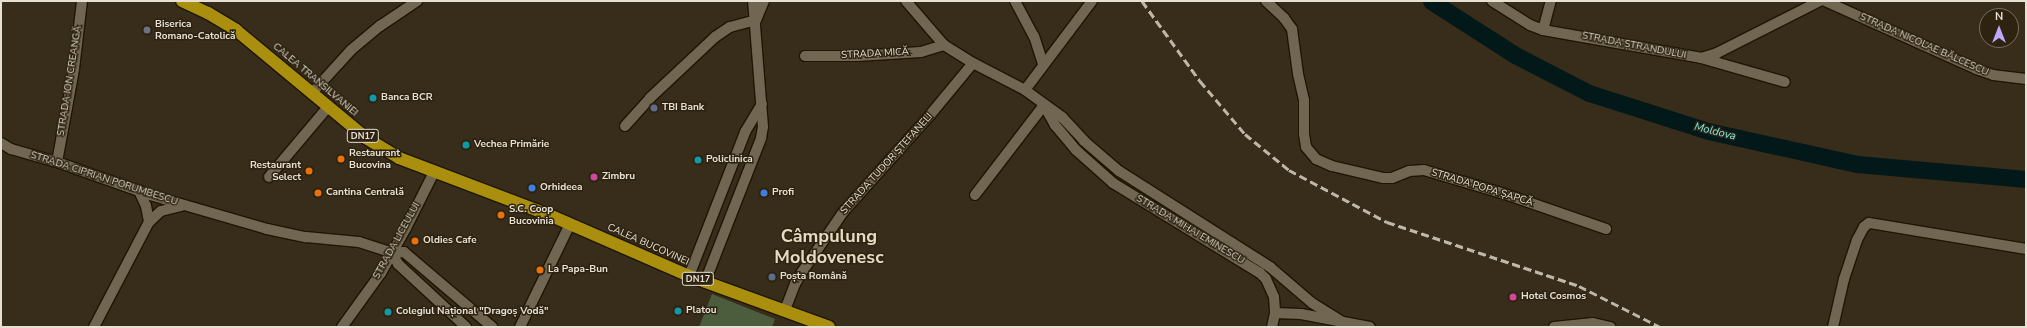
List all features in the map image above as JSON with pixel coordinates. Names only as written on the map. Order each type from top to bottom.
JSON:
[{"type":"highway","name":"CALEA TRANSILVANIEI","points":[[182,1],[208,13],[236,30],[312,94],[378,146],[399,158],[570,224]]},
{"type":"highway","name":"CALEA BUCOVINEI","points":[[570,224],[689,276],[829,327]]},
{"type":"street","name":"STRADA ION CREANGĂ","points":[[57,162],[74,69],[82,1]]},
{"type":"street","points":[[312,94],[351,50],[380,26],[417,1]]},
{"type":"street","points":[[705,282],[761,138],[764,117],[753,1]]},
{"type":"street","points":[[756,20],[764,1]]},
{"type":"street","name":"STRADA MIHAI EMINESCU","points":[[906,1],[944,45],[972,63],[1024,90],[1062,117],[1084,141],[1119,172],[1265,263],[1312,303],[1342,322]]},
{"type":"street","points":[[1015,1],[1034,36],[1043,64]]},
{"type":"street","points":[[1024,90],[1092,1]]},
{"type":"street","name":"STRADA POPA ȘAPCĂ","points":[[1266,1],[1284,18],[1292,29],[1298,74],[1304,100],[1304,134],[1306,147],[1316,159],[1332,166],[1383,178],[1392,178],[1409,171],[1424,170],[1505,194],[1606,229]]},
{"type":"street","name":"STRADA ȘTRANDULUI","points":[[1492,1],[1523,21],[1542,30],[1701,58],[1717,53],[1820,1]]},
{"type":"street","points":[[1542,30],[1551,1]]},
{"type":"street","name":"STRADA NICOLAE BĂLCESCU","points":[[1825,1],[1976,69],[1993,75],[2026,79]]},
{"type":"street","points":[[625,126],[650,98],[715,37],[730,27],[756,20]]},
{"type":"street","name":"STRADA MICĂ","points":[[805,56],[858,56],[921,52],[944,45]]},
{"type":"street","points":[[1701,58],[1785,82]]},
{"type":"street","name":"STRADA TUDOR ȘTEFANELI","points":[[785,310],[802,272],[844,211],[930,115],[972,63]]},
{"type":"street","points":[[689,276],[745,132],[762,104]]},
{"type":"street","points":[[975,195],[1044,105]]},
{"type":"street","name":"STRADA MIHAI EMINESCU","points":[[1044,105],[1055,125],[1076,150],[1113,182],[1260,273],[1272,289],[1275,313],[1301,314],[1370,327]]},
{"type":"street","points":[[269,177],[328,107]]},
{"type":"street","name":"STRADA CIPRIAN PORUMBESCU","points":[[1,143],[11,149],[57,162],[139,191],[267,229],[306,237],[359,242],[392,253],[398,251],[409,255],[492,327]]},
{"type":"street","name":"STRADA LICEULUI","points":[[342,327],[381,273],[434,172]]},
{"type":"street","points":[[139,191],[146,206],[149,222]]},
{"type":"street","points":[[94,327],[149,222],[161,211],[176,206],[185,205]]},
{"type":"street","points":[[1833,327],[1844,280],[1857,240],[1864,227],[1869,223],[2026,249]]},
{"type":"street","points":[[520,327],[570,224]]},
{"type":"street","points":[[392,253],[398,264],[466,327]]},
{"type":"street","points":[[1272,327],[1275,313]]},
{"type":"street","points":[[1554,327],[1593,323],[1611,327]]},
{"type":"green space","points":[[712,294],[775,319],[772,327],[699,327]]},
{"type":"waterway","name":"Moldova","points":[[1431,1],[1515,55],[1589,93],[1708,131],[1857,164],[2026,179]]},
{"type":"railway","points":[[1142,1],[1200,81],[1245,134],[1289,170],[1387,222],[1579,286],[1660,327]]},
{"type":"place","name":"Biserica Romano-Catolică","points":[[147,30]]},
{"type":"place","name":"Banca BCR","points":[[373,98]]},
{"type":"place","name":"TBI Bank","points":[[654,108]]},
{"type":"place","name":"Vechea Primărie","points":[[466,145]]},
{"type":"place","name":"Restaurant Bucovina","points":[[341,159]]},
{"type":"place","name":"Policlinica","points":[[698,160]]},
{"type":"place","name":"Restaurant Select","points":[[309,171]]},
{"type":"place","name":"Zimbru","points":[[594,177]]},
{"type":"place","name":"Orhideea","points":[[532,188]]},
{"type":"place","name":"Cantina Centrală","points":[[318,193]]},
{"type":"place","name":"Profi","points":[[764,193]]},
{"type":"place","name":"S.C. Coop Bucovinia","points":[[501,215]]},
{"type":"place","name":"Oldies Cafe","points":[[415,241]]},
{"type":"place","name":"La Papa-Bun","points":[[540,270]]},
{"type":"place","name":"Poșta Română","points":[[772,277]]},
{"type":"place","name":"Hotel Cosmos","points":[[1513,297]]},
{"type":"place","name":"Platou","points":[[678,311]]},
{"type":"place","name":"Colegiul Național \"Dragoș Vodă\"","points":[[388,312]]},
{"type":"district","name":"Câmpulung Moldovenesc","points":[[829,247]]}]
